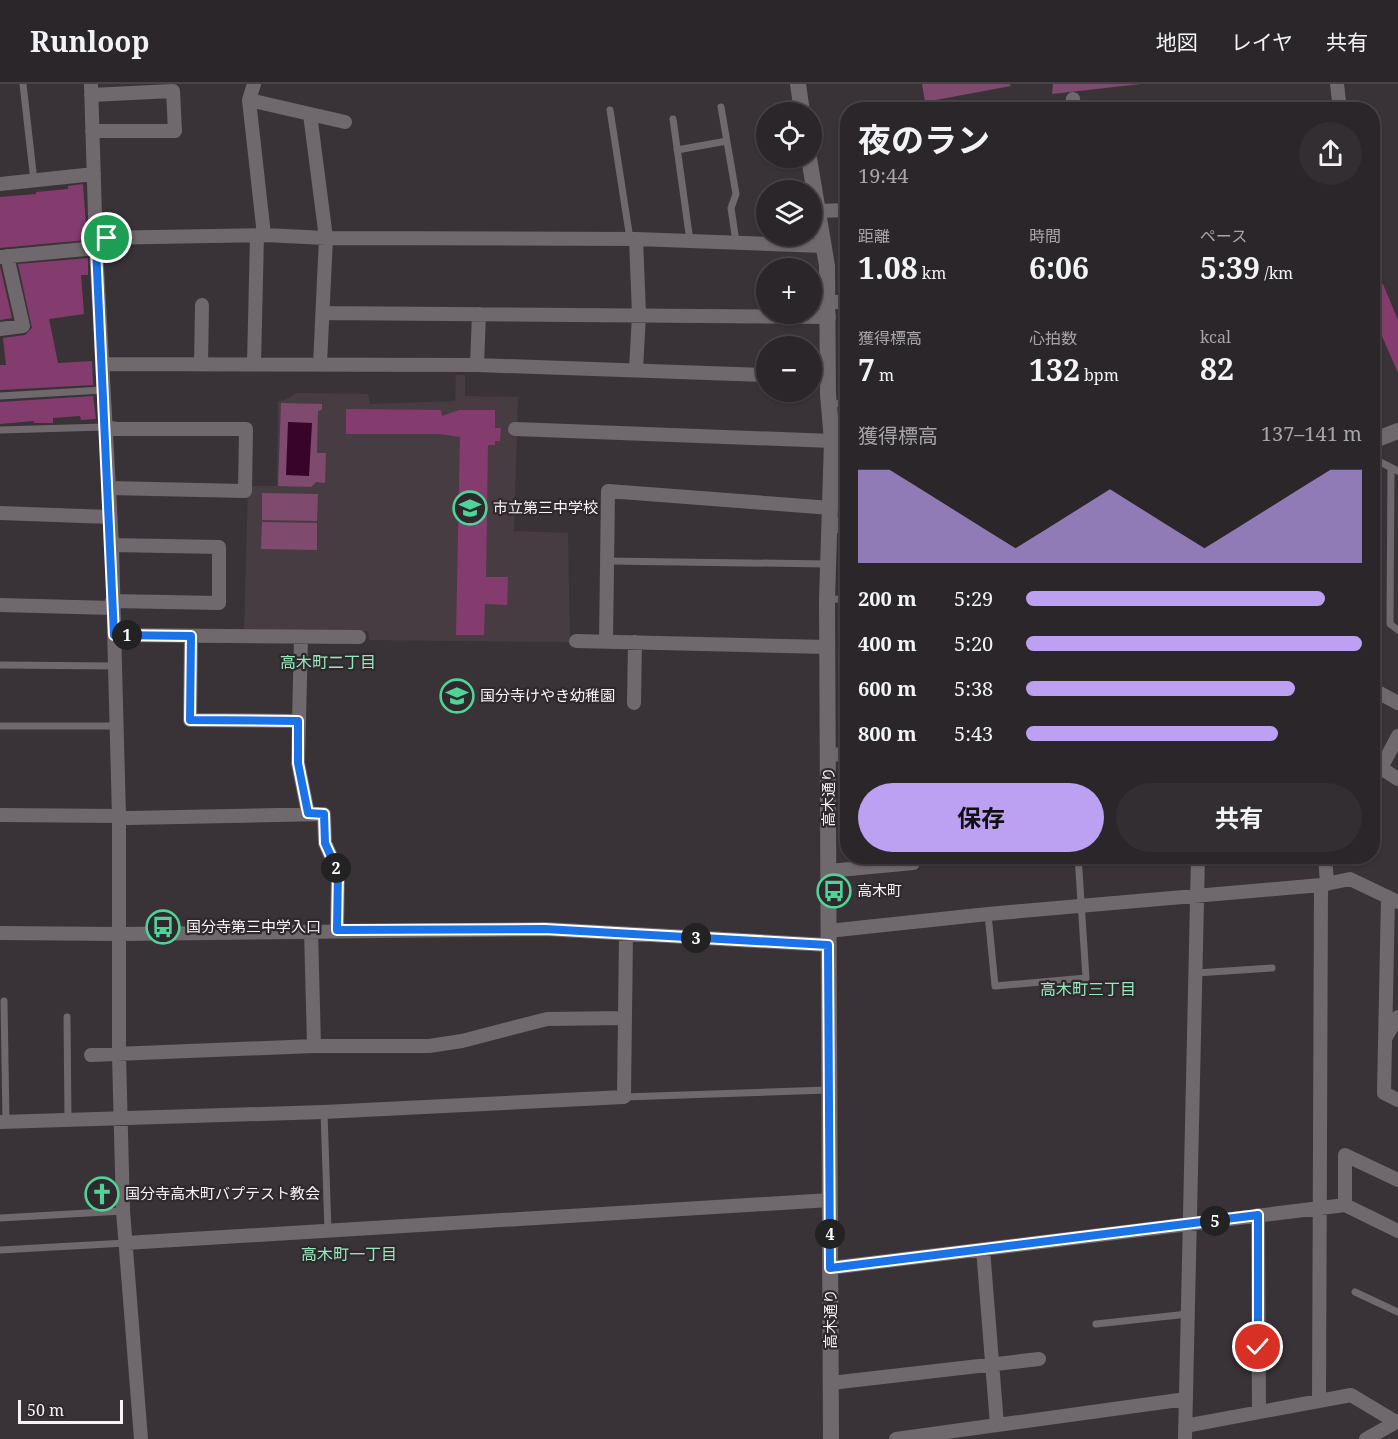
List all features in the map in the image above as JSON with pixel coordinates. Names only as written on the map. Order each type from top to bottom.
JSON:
[{"type":"street","points":[[254,84],[249,100],[261,235],[254,364]]},
{"type":"street","points":[[798,84],[801,102]]},
{"type":"street","points":[[1337,84],[1339,102]]},
{"type":"street","points":[[92,131],[175,131],[173,91],[91,89],[92,131],[96,243],[116,666],[119,816],[119,1118],[123,1211],[141,1439]]},
{"type":"street","points":[[249,100],[345,122]]},
{"type":"street","points":[[310,114],[326,238],[320,364]]},
{"type":"street","points":[[0,184],[94,174]]},
{"type":"street","points":[[822,211],[840,210]]},
{"type":"street","name":"高木通り","points":[[822,232],[829,310],[822,363]]},
{"type":"street","points":[[0,329],[23,326],[3,257],[96,243],[261,235],[326,238],[633,239],[824,246]]},
{"type":"street","points":[[633,239],[639,314],[636,369]]},
{"type":"street","points":[[201,364],[202,305]]},
{"type":"street","points":[[323,313],[639,314],[829,310],[840,305]]},
{"type":"street","points":[[477,365],[479,314]]},
{"type":"street","points":[[102,364],[477,365],[756,375]]},
{"type":"street","name":"高木通り","points":[[822,384],[829,404],[832,441],[831,508],[839,525],[828,540],[827,600],[831,1439]]},
{"type":"street","points":[[105,427],[116,429],[246,429],[245,491],[108,488]]},
{"type":"street","points":[[515,429],[832,441]]},
{"type":"street","points":[[1380,436],[1398,431]]},
{"type":"street","points":[[606,642],[608,491],[831,508]]},
{"type":"street","points":[[0,513],[110,517]]},
{"type":"street","points":[[0,605],[219,603],[219,547],[112,545]]},
{"type":"street","points":[[114,635],[359,637]]},
{"type":"street","points":[[191,636],[190,720],[298,721]]},
{"type":"street","points":[[301,637],[298,763],[308,813]]},
{"type":"street","points":[[576,641],[827,647]]},
{"type":"street","points":[[634,703],[635,642]]},
{"type":"street","points":[[1380,693],[1398,703]]},
{"type":"street","points":[[1398,736],[1380,768],[1398,779]]},
{"type":"street","points":[[828,755],[840,754]]},
{"type":"street","points":[[0,815],[128,818],[324,814],[325,843],[338,872],[337,930]]},
{"type":"street","points":[[829,871],[902,864]]},
{"type":"street","points":[[1198,864],[1185,1433],[1259,1412],[1351,1395],[1397,1421]]},
{"type":"street","points":[[1319,1400],[1324,864]]},
{"type":"street","points":[[0,933],[119,934],[545,929],[626,934],[828,938],[988,914],[1324,885],[1350,879],[1393,899],[1384,1093],[1398,1100]]},
{"type":"street","points":[[311,930],[314,1046]]},
{"type":"street","points":[[3,1122],[324,1112],[624,1097],[626,934]]},
{"type":"street","points":[[1385,1039],[1398,1017]]},
{"type":"street","points":[[91,1055],[314,1046],[429,1046],[462,1041],[547,1019],[624,1018]]},
{"type":"street","points":[[1345,1205],[1345,1155],[1398,1180]]},
{"type":"street","points":[[126,1243],[830,1200]]},
{"type":"street","points":[[830,1268],[1345,1205],[1398,1231]]},
{"type":"street","points":[[1258,1215],[1259,1412]]},
{"type":"street","points":[[983,1249],[997,1425]]},
{"type":"street","points":[[831,1383],[1039,1359]]},
{"type":"street","points":[[896,1439],[1186,1399]]},
{"type":"street","points":[[1366,1439],[1397,1421]]},
{"type":"lane","points":[[23,84],[34,181]]},
{"type":"lane","points":[[721,107],[736,194],[730,208],[736,242]]},
{"type":"lane","points":[[610,110],[633,239]]},
{"type":"lane","points":[[673,119],[690,241]]},
{"type":"lane","points":[[677,150],[727,141]]},
{"type":"lane","points":[[0,396],[103,390]]},
{"type":"lane","points":[[829,404],[840,403]]},
{"type":"lane","points":[[0,430],[105,427]]},
{"type":"lane","points":[[1380,462],[1394,469],[1390,624],[1398,630]]},
{"type":"lane","points":[[608,561],[828,564]]},
{"type":"lane","points":[[827,600],[840,599]]},
{"type":"lane","points":[[0,665],[116,666]]},
{"type":"lane","points":[[0,726],[117,726]]},
{"type":"lane","points":[[988,914],[995,986],[1086,978],[1078,864]]},
{"type":"lane","points":[[1196,973],[1272,968]]},
{"type":"lane","points":[[3,1122],[4,1001]]},
{"type":"lane","points":[[67,1017],[68,1119]]},
{"type":"lane","points":[[624,1097],[829,1090]]},
{"type":"lane","points":[[324,1112],[328,1231]]},
{"type":"lane","points":[[0,1218],[123,1211]]},
{"type":"lane","points":[[0,1251],[126,1243]]},
{"type":"lane","points":[[1355,1292],[1398,1312]]},
{"type":"lane","points":[[1096,1324],[1188,1314]]},
{"type":"shaded area","points":[[922,84],[1010,84],[1011,86],[925,102]]},
{"type":"shaded area","points":[[1053,84],[1141,84],[1052,94]]},
{"type":"shaded area","points":[[456,375],[465,375],[465,396],[518,397],[514,531],[568,533],[570,642],[369,640],[368,631],[244,631],[248,486],[277,486],[278,401],[297,393],[368,394],[370,404],[455,401]]},
{"type":"shaded area","points":[[281,403],[322,404],[322,410],[318,411],[317,453],[326,453],[325,483],[316,482],[311,487],[278,486]]},
{"type":"shaded area","points":[[288,422],[312,423],[309,476],[286,475]]},
{"type":"shaded area","points":[[262,493],[318,494],[317,521],[262,520]]},
{"type":"shaded area","points":[[262,522],[317,523],[317,550],[261,549]]},
{"type":"building","points":[[83,184],[87,240],[0,248],[0,197],[68,189],[68,186]]},
{"type":"building","points":[[88,258],[88,275],[81,275],[84,314],[49,319],[58,363],[92,361],[93,385],[0,390],[0,365],[6,365],[3,338],[25,335],[32,328],[18,264]]},
{"type":"building","points":[[0,266],[12,318],[0,320]]},
{"type":"building","points":[[1383,284],[1398,320],[1398,373],[1380,331],[1380,285]]},
{"type":"building","points":[[93,396],[96,419],[81,420],[80,416],[53,418],[53,423],[34,423],[34,421],[0,424],[0,402]]},
{"type":"building","points":[[346,409],[441,410],[442,416],[459,410],[495,410],[495,428],[501,428],[500,441],[495,441],[495,445],[488,445],[486,577],[508,577],[507,605],[485,604],[484,635],[456,635],[460,437],[440,434],[346,434]]},
{"type":"place","name":"市立第三中学校","points":[[470,508]]},
{"type":"place","name":"国分寺けやき幼稚園","points":[[457,696]]},
{"type":"place","name":"高木町","points":[[834,891]]},
{"type":"place","name":"国分寺第三中学入口","points":[[163,927]]},
{"type":"place","name":"国分寺高木町バプテスト教会","points":[[102,1194]]},
{"type":"district","name":"高木町二丁目","points":[[328,662]]},
{"type":"district","name":"高木町三丁目","points":[[1088,989]]},
{"type":"district","name":"高木町一丁目","points":[[349,1254]]},
{"type":"route","points":[[107,238],[96,238],[96,248],[112,545],[114,635],[191,636],[190,720],[298,721],[298,763],[308,813],[324,814],[325,843],[338,872],[337,930],[545,929],[828,945],[830,1268],[1258,1215],[1258,1347]]}]
